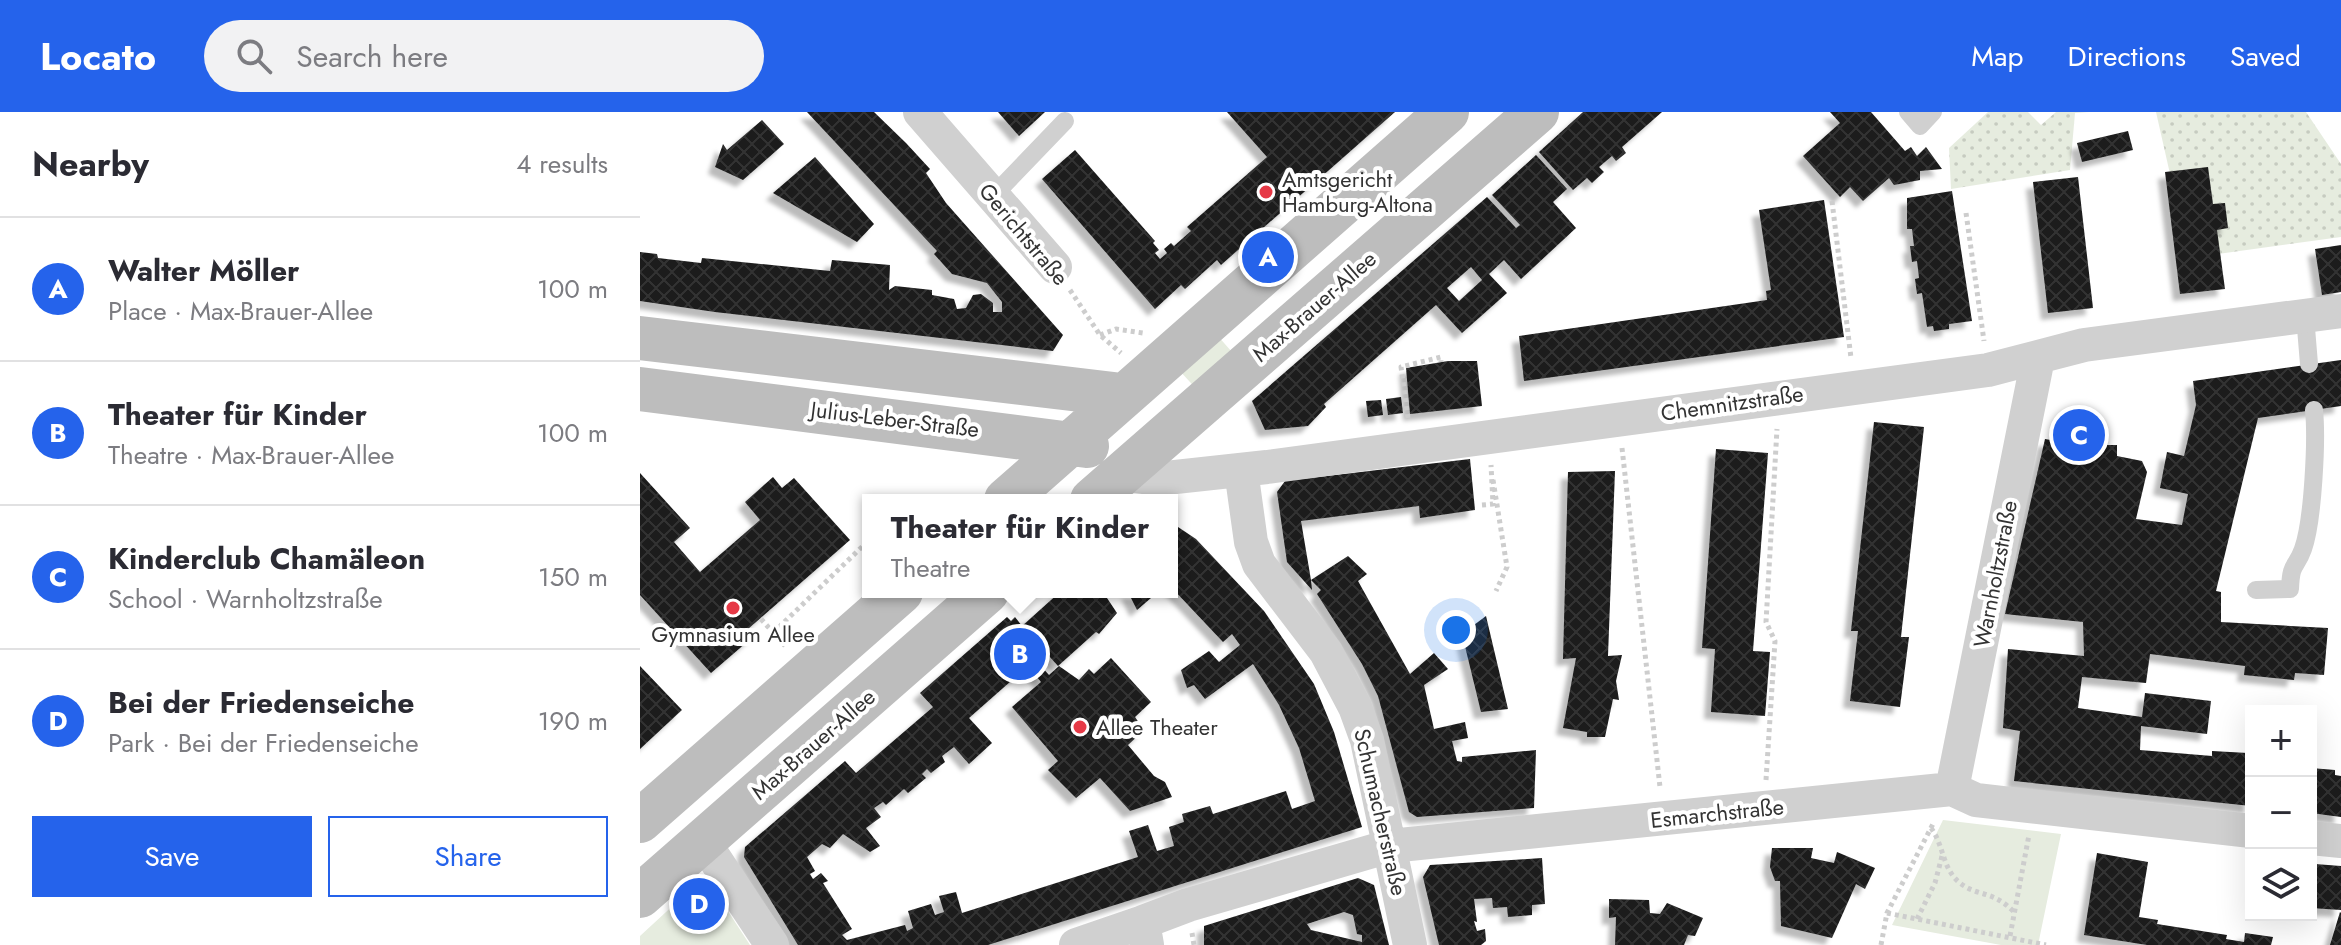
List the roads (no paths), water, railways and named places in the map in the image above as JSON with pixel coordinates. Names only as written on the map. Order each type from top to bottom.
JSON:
[{"type":"main road","points":[[1013,494],[1068,444],[1124,375],[1447,112]]},
{"type":"main road","name":"Max-Brauer-Allee","points":[[1121,474],[1537,112]]},
{"type":"main road","points":[[640,338],[1124,375]]},
{"type":"main road","name":"Julius-Leber-Straße","points":[[640,389],[1068,444],[1121,474]]},
{"type":"main road","points":[[640,821],[894,598]]},
{"type":"main road","name":"Max-Brauer-Allee","points":[[640,896],[980,598]]},
{"type":"street","name":"Gerichtstraße","points":[[920,112],[1055,267]]},
{"type":"street","name":"Chemnitzstraße","points":[[1121,474],[1157,479],[1241,470],[1988,370],[2084,345],[2341,311]]},
{"type":"street","name":"Warnholtzstraße","points":[[1952,789],[2038,358]]},
{"type":"street","name":"Schumacherstraße","points":[[1241,470],[1251,542],[1259,564],[1326,652],[1355,707],[1367,740],[1410,945]]},
{"type":"street","name":"Esmarchstraße","points":[[1076,945],[1145,934],[1188,905],[1390,846],[1952,789],[1976,800],[2245,830]]},
{"type":"street","points":[[2317,839],[2341,841]]},
{"type":"street","points":[[703,841],[772,945]]},
{"type":"lane","points":[[1908,112],[1920,126],[1933,112]]},
{"type":"lane","points":[[992,197],[1065,121]]},
{"type":"lane","points":[[2305,316],[2309,364]]},
{"type":"lane","points":[[2256,590],[2290,589],[2291,567],[2303,550],[2317,439],[2314,410]]},
{"type":"place","name":"Amtsgericht Hamburg-Altona","points":[[1266,192]]},
{"type":"place","name":"Walter Möller","points":[[1268,257]]},
{"type":"place","name":"Kinderclub Chamäleon","points":[[2079,435]]},
{"type":"place","name":"Gymnasium Allee","points":[[733,608]]},
{"type":"place","name":"Theater für Kinder","points":[[1020,654]]},
{"type":"place","name":"Allee Theater","points":[[1080,727]]},
{"type":"place","name":"Bei der Friedenseiche","points":[[699,904]]}]
